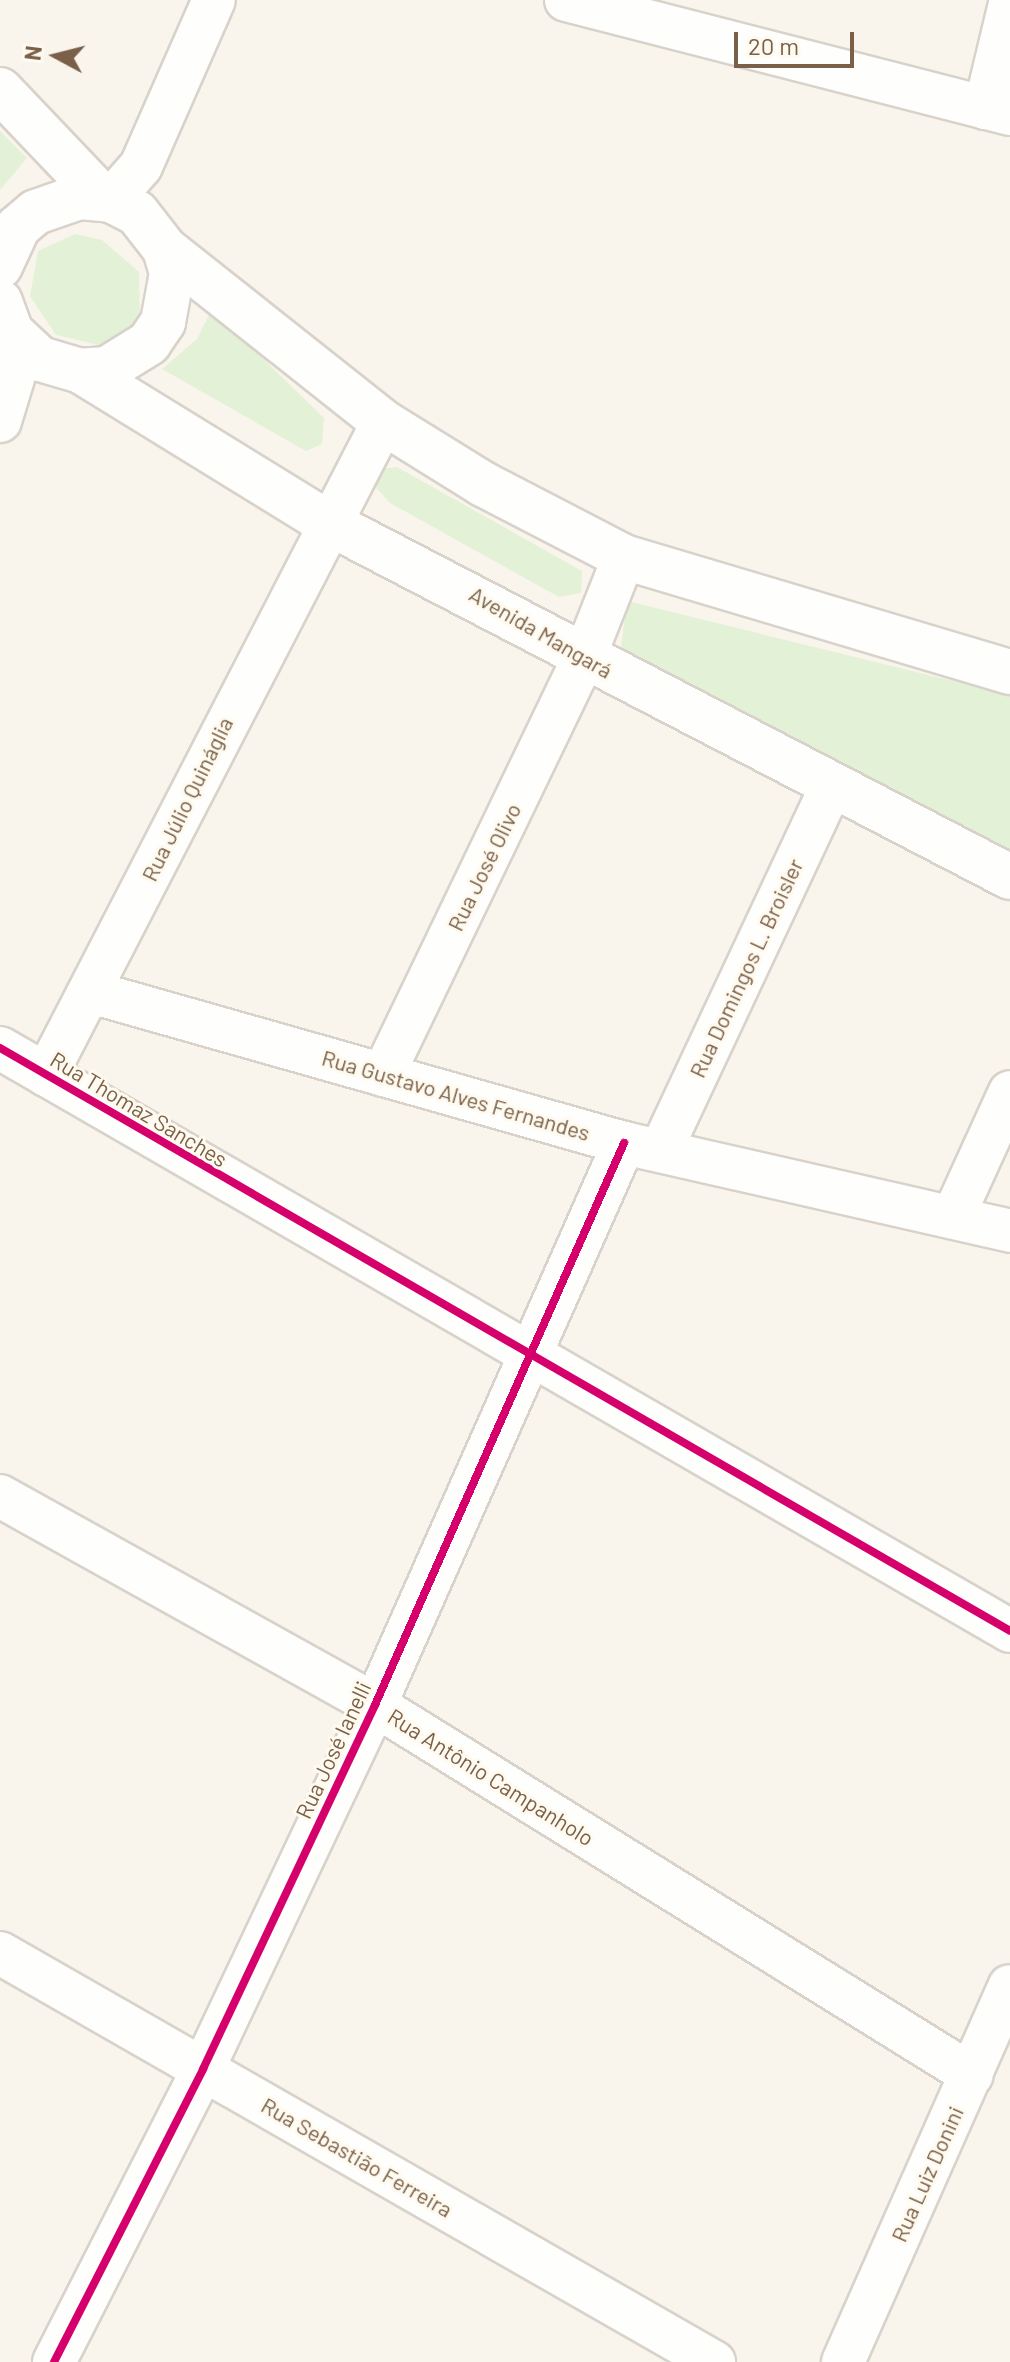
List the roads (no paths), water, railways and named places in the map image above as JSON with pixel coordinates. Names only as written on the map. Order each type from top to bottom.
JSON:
[{"type":"street","points":[[117,204],[141,166],[214,0]]},
{"type":"street","points":[[566,0],[998,111],[1010,4]]},
{"type":"street","points":[[0,90],[165,249],[383,422],[483,484],[624,557],[1010,672]]},
{"type":"street","points":[[0,266],[18,227],[36,212],[57,201],[117,204]]},
{"type":"street","points":[[6,319],[7,407],[70,370],[118,364],[149,343],[171,298],[165,249]]},
{"type":"street","name":"Avenida Mangará","points":[[6,319],[70,370],[325,521],[474,593],[584,658],[1010,877]]},
{"type":"street","name":"Rua Júlio Quináglia","points":[[46,1075],[91,992],[325,521],[383,422]]},
{"type":"street","name":"Rua José Olivo","points":[[383,1075],[584,658],[624,557]]},
{"type":"street","name":"Rua Domingos L. Broisler","points":[[643,1146],[831,787]]},
{"type":"street","name":"Rua Gustavo Alves Fernandes","points":[[91,992],[643,1146],[1010,1231]]},
{"type":"street","name":"Rua Thomaz Sanches","points":[[0,1048],[524,1357],[1010,1631]]},
{"type":"street","points":[[953,1217],[1010,1092]]},
{"type":"street","name":"Rua José Ianelli","points":[[54,2362],[203,2069],[375,1705],[524,1357],[643,1146]]},
{"type":"street","name":"Rua Antônio Campanholo","points":[[0,1496],[375,1705],[972,2075]]},
{"type":"street","name":"Rua Sebastião Ferreira","points":[[0,1953],[714,2362]]},
{"type":"street","name":"Rua Luiz Donini","points":[[843,2362],[1010,1986]]}]
